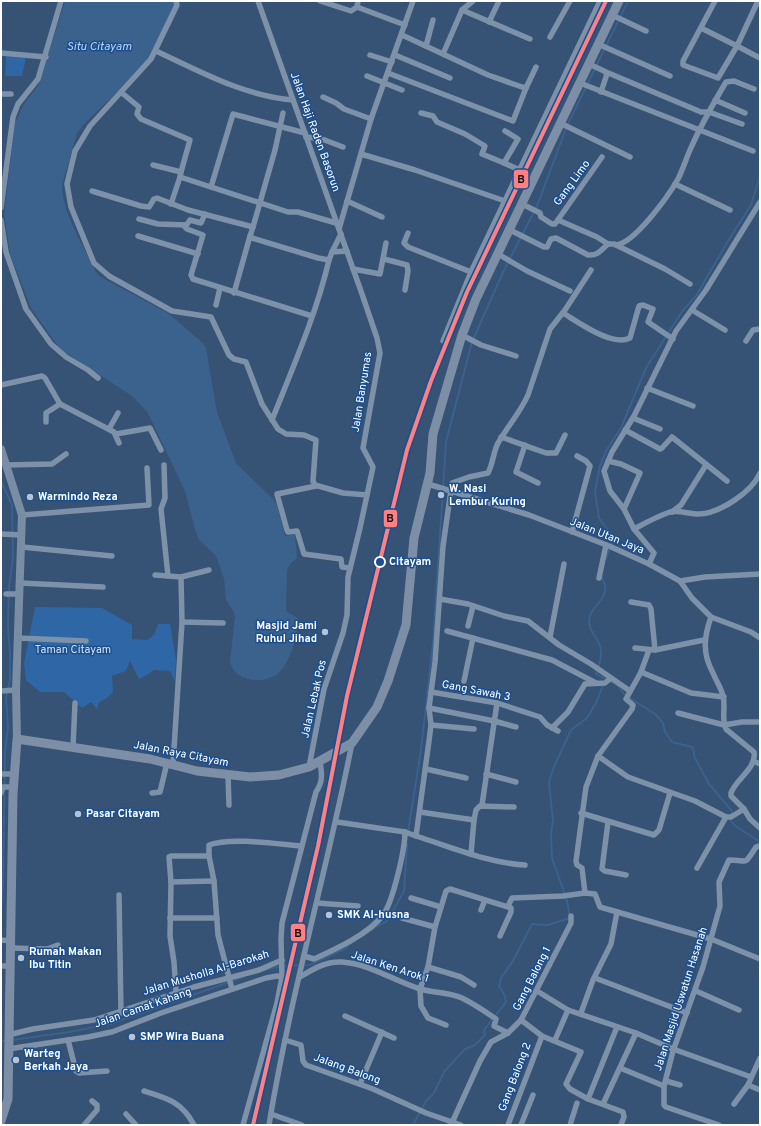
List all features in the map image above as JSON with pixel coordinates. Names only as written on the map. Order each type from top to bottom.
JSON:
[{"type":"main road","name":"Jalan Raya Citayam","points":[[17,739],[170,764],[197,771],[228,775],[266,777],[309,767],[352,743],[377,707],[388,681],[406,625],[414,538],[431,486],[433,434],[476,299],[513,232],[522,204],[563,125],[590,65],[602,46],[615,17],[619,1]]},
{"type":"main road","points":[[1,448],[22,515],[15,535],[22,547],[20,583],[12,594],[18,638],[7,691],[17,739],[11,790],[8,943],[6,966],[7,1037],[5,1078],[8,1100],[1,1121]]},
{"type":"street","points":[[1,208],[13,117],[18,104],[38,79],[46,57],[61,1]]},
{"type":"street","points":[[176,1],[177,5],[152,59],[87,132],[76,151],[68,184],[71,207],[94,263],[109,276],[172,311],[211,317],[229,355],[234,359],[246,362],[262,404],[272,420],[283,433],[304,435],[316,440],[313,481],[316,486]]},
{"type":"street","name":"Jalan Haji Raden Basorun","points":[[258,1],[353,269]]},
{"type":"street","points":[[320,1],[351,11],[357,7],[358,1]]},
{"type":"street","points":[[272,420],[323,284],[329,260],[340,232],[347,201],[371,119],[413,1]]},
{"type":"street","points":[[443,54],[462,10],[473,1]]},
{"type":"street","points":[[489,22],[499,1]]},
{"type":"street","points":[[550,37],[570,1]]},
{"type":"street","points":[[443,341],[471,272],[600,1]]},
{"type":"street","points":[[715,1],[683,61],[683,65],[718,78],[737,46],[758,1]]},
{"type":"street","points":[[357,7],[405,25]]},
{"type":"street","points":[[462,10],[530,39]]},
{"type":"street","points":[[615,17],[646,31]]},
{"type":"street","points":[[426,46],[434,20]]},
{"type":"street","points":[[701,28],[760,58]]},
{"type":"street","points":[[402,35],[488,74],[526,88]]},
{"type":"street","points":[[602,46],[670,76]]},
{"type":"street","points":[[156,51],[244,90],[267,97],[293,100]]},
{"type":"street","points":[[1,53],[46,57]]},
{"type":"street","points":[[370,55],[392,62]]},
{"type":"street","points":[[395,55],[450,78]]},
{"type":"street","points":[[590,65],[701,112],[709,112],[742,124]]},
{"type":"street","points":[[388,73],[513,121],[536,67]]},
{"type":"street","points":[[599,91],[607,78],[604,71]]},
{"type":"street","points":[[367,76],[402,90]]},
{"type":"street","points":[[616,245],[628,240],[645,224],[675,184],[715,100],[726,82],[730,81],[754,89]]},
{"type":"street","points":[[582,83],[753,151]]},
{"type":"street","points":[[122,93],[139,107],[137,114],[141,119],[190,140],[171,204]]},
{"type":"street","points":[[1,94],[11,94]]},
{"type":"street","points":[[323,97],[336,102],[344,109],[371,119]]},
{"type":"street","points":[[715,100],[745,113]]},
{"type":"street","points":[[234,293],[275,150],[283,113]]},
{"type":"street","points":[[421,113],[433,116],[437,122],[470,137],[485,146],[482,154],[520,170]]},
{"type":"street","points":[[211,187],[233,114],[322,139],[343,147]]},
{"type":"street","points":[[563,125],[630,157]]},
{"type":"street","points":[[504,163],[518,139],[505,131]]},
{"type":"street","points":[[361,154],[415,170],[505,201]]},
{"type":"street","name":"Gang Limo","points":[[558,220],[602,157]]},
{"type":"street","points":[[153,165],[211,187],[288,212],[298,212],[336,223]]},
{"type":"street","points":[[675,184],[730,210]]},
{"type":"street","points":[[92,191],[149,207],[155,198],[205,214],[253,226]]},
{"type":"street","points":[[347,201],[382,217]]},
{"type":"street","points":[[649,564],[654,553],[634,529],[624,510],[614,498],[606,482],[604,470],[633,418],[669,337],[692,310],[760,202]]},
{"type":"street","points":[[522,204],[540,213],[541,217],[552,224],[558,220],[608,244],[616,245],[665,269],[690,284]]},
{"type":"street","points":[[186,225],[190,220],[201,223],[205,214]]},
{"type":"street","points":[[139,219],[158,224],[186,225]]},
{"type":"street","points":[[1,220],[6,252],[26,309],[51,344],[66,357],[88,370],[98,378]]},
{"type":"street","points":[[186,225],[187,229],[203,234],[192,278],[234,293],[312,316]]},
{"type":"street","points":[[513,232],[546,247],[551,239],[556,238],[592,256],[596,255],[608,244]]},
{"type":"street","points":[[408,233],[404,243],[408,246],[471,272]]},
{"type":"street","points":[[138,236],[198,254]]},
{"type":"street","points":[[250,236],[252,238],[329,260]]},
{"type":"street","points":[[353,269],[378,274],[381,271],[386,243]]},
{"type":"street","points":[[332,252],[347,251]]},
{"type":"street","points":[[501,255],[515,262],[527,271],[570,291]]},
{"type":"street","points":[[384,259],[407,265],[408,271],[406,290]]},
{"type":"street","name":"Jalan Banyumas","points":[[353,269],[377,338],[380,354],[363,448],[373,465],[367,495]]},
{"type":"street","points":[[415,835],[420,812],[431,725],[429,708],[440,599],[447,491],[456,480],[488,473],[495,449],[524,406],[550,329],[563,313],[591,270]]},
{"type":"street","points":[[216,305],[220,288]]},
{"type":"street","points":[[563,313],[605,337],[623,340],[630,338],[639,306],[643,305],[653,310],[648,322],[669,337]]},
{"type":"street","points":[[692,310],[725,330]]},
{"type":"street","points":[[746,341],[753,330],[760,329]]},
{"type":"street","points":[[465,337],[481,345],[516,356]]},
{"type":"street","points":[[1,385],[42,376],[45,378],[60,404],[109,429],[116,434],[120,443]]},
{"type":"street","points":[[647,388],[693,406]]},
{"type":"street","points":[[46,422],[46,412],[60,404]]},
{"type":"street","points":[[109,429],[118,413]]},
{"type":"street","points":[[633,418],[660,429]]},
{"type":"street","points":[[116,434],[150,428],[161,450]]},
{"type":"street","points":[[625,430],[660,449],[672,437],[727,481]]},
{"type":"street","points":[[502,437],[553,454],[556,453],[565,435]]},
{"type":"street","points":[[525,445],[516,472],[538,482]]},
{"type":"street","points":[[6,465],[52,464],[66,454]]},
{"type":"street","points":[[572,532],[590,466],[586,461],[577,456]]},
{"type":"street","points":[[608,461],[621,464],[640,473],[624,510]]},
{"type":"street","points":[[164,464],[165,498],[161,509],[168,576]]},
{"type":"street","points":[[634,529],[672,512],[681,505],[706,465]]},
{"type":"street","points":[[22,515],[150,505],[147,468]]},
{"type":"street","points":[[672,512],[710,513],[730,504],[749,487],[760,473]]},
{"type":"street","points":[[350,568],[342,567],[341,559],[304,554],[297,531],[288,532],[287,530],[277,494],[316,486],[343,493],[367,495]]},
{"type":"street","name":"Jalan Utan Jaya","points":[[431,486],[529,515],[610,546],[649,564],[680,581],[692,598],[711,617],[751,632],[760,638]]},
{"type":"street","name":"Jalan Lebak Pos","points":[[309,767],[324,689],[343,632],[346,615],[348,577],[367,495]]},
{"type":"street","points":[[1,534],[15,535]]},
{"type":"street","points":[[599,578],[610,546]]},
{"type":"street","points":[[22,547],[112,556]]},
{"type":"street","points":[[550,637],[564,564]]},
{"type":"street","points":[[155,575],[181,577],[209,570]]},
{"type":"street","points":[[680,581],[705,577],[760,574]]},
{"type":"street","points":[[152,793],[160,792],[170,764],[182,622],[181,577]]},
{"type":"street","points":[[20,583],[103,587]]},
{"type":"street","points":[[440,599],[473,606],[504,616],[528,621],[559,645],[596,668],[604,674],[607,681],[628,694]]},
{"type":"street","points":[[585,893],[582,868],[577,865],[576,861],[581,813],[586,787],[598,756],[632,709],[633,705],[627,700],[628,694],[652,650],[651,609],[649,605],[631,602]]},
{"type":"street","points":[[468,626],[473,606]]},
{"type":"street","points":[[711,617],[704,640],[706,658],[724,698],[724,725],[726,729],[754,752],[753,761],[731,793],[750,819],[760,828]]},
{"type":"street","points":[[182,622],[223,623]]},
{"type":"street","points":[[447,631],[552,660],[596,683]]},
{"type":"street","points":[[18,638],[86,641]]},
{"type":"street","points":[[464,681],[473,638]]},
{"type":"street","points":[[635,648],[652,650],[704,640]]},
{"type":"street","points":[[641,672],[691,693],[724,698]]},
{"type":"street","points":[[552,728],[568,712],[585,684],[607,681]]},
{"type":"street","name":"Gang Sawah 3","points":[[431,692],[497,703],[540,717],[547,726],[558,731]]},
{"type":"street","points":[[73,747],[75,703]]},
{"type":"street","points":[[482,805],[497,703]]},
{"type":"street","points":[[429,708],[516,727]]},
{"type":"street","points":[[678,714],[724,725],[742,722],[760,722]]},
{"type":"street","points":[[431,725],[474,729]]},
{"type":"street","points":[[269,1125],[285,1040],[336,822],[352,743]]},
{"type":"street","points":[[598,756],[623,775],[695,801],[729,817]]},
{"type":"street","points":[[753,761],[760,764]]},
{"type":"street","name":"Jalan Musholla Al-Barokah","points":[[7,1037],[33,1029],[94,1020],[176,992],[282,963],[282,923],[299,864],[301,846],[316,792],[321,785],[323,775],[320,762]]},
{"type":"street","points":[[426,769],[466,778]]},
{"type":"street","points":[[1,774],[13,774]]},
{"type":"street","points":[[486,774],[516,782]]},
{"type":"street","points":[[228,775],[229,805]]},
{"type":"street","points":[[2,792],[11,790]]},
{"type":"street","points":[[581,813],[650,834],[657,834],[670,793]]},
{"type":"street","points":[[471,854],[474,820],[477,807],[482,805],[514,807]]},
{"type":"street","points":[[697,868],[729,817],[744,809]]},
{"type":"street","points":[[420,812],[474,820]]},
{"type":"street","points":[[336,822],[406,832],[471,854],[514,865],[525,865]]},
{"type":"street","points":[[608,822],[602,869],[605,871],[626,875]]},
{"type":"street","points":[[304,957],[314,959],[344,945],[383,916],[400,868],[406,832]]},
{"type":"street","points":[[232,989],[218,935],[214,881],[209,856],[209,845],[218,842],[260,842],[275,845],[301,846]]},
{"type":"street","name":"Jalan Masjid Uswatun Hasanah","points":[[719,1125],[666,1107],[664,1105],[665,1083],[673,1049],[696,991],[711,939],[720,906],[719,882],[727,861],[731,859],[743,863],[747,860],[756,847],[760,846]]},
{"type":"street","points":[[176,992],[170,918],[171,882],[169,857],[209,856]]},
{"type":"street","points":[[171,882],[214,881]]},
{"type":"street","points":[[446,1025],[428,1018],[421,1006],[420,989],[428,966],[435,927],[447,890],[511,908],[511,912],[500,936]]},
{"type":"street","points":[[508,906],[512,898],[585,893],[595,894],[600,907],[711,939],[760,959]]},
{"type":"street","points":[[119,895],[121,1012]]},
{"type":"street","points":[[411,898],[441,907]]},
{"type":"street","points":[[481,910],[485,900]]},
{"type":"street","points":[[317,903],[358,906]]},
{"type":"street","points":[[580,1013],[594,978],[611,944],[617,912]]},
{"type":"street","name":"Gang Balong 1","points":[[452,1123],[474,1072],[491,1042],[508,1033],[521,1020],[571,923],[570,916]]},
{"type":"street","points":[[170,918],[217,918]]},
{"type":"street","points":[[402,918],[435,927]]},
{"type":"street","points":[[8,943],[47,949],[58,945]]},
{"type":"street","name":"Jalan Ken Arok 1","points":[[300,977],[321,965],[343,962],[385,974],[420,989],[461,997],[494,1018],[494,1026],[508,1033]]},
{"type":"street","points":[[243,1125],[277,1002],[282,977],[282,963]]},
{"type":"street","points":[[428,966],[461,976],[474,985]]},
{"type":"street","name":"Jalan Camat Kahang","points":[[7,1037],[68,1040],[112,1032],[272,976],[282,977]]},
{"type":"street","points":[[594,978],[687,1013]]},
{"type":"street","points":[[537,990],[568,1010],[636,1033],[673,1049],[751,1077]]},
{"type":"street","points":[[696,991],[739,1010]]},
{"type":"street","points":[[555,1040],[568,1010]]},
{"type":"street","points":[[345,1016],[394,1038]]},
{"type":"street","points":[[521,1020],[542,1036],[555,1040],[581,1052],[566,1084],[570,1089],[588,1099],[623,1112],[624,1117],[621,1125]]},
{"type":"street","points":[[588,1099],[617,1027]]},
{"type":"street","points":[[360,1084],[382,1032]]},
{"type":"street","points":[[603,1104],[636,1033]]},
{"type":"street","name":"Gang Balong 2","points":[[508,1125],[542,1036]]},
{"type":"street","points":[[68,1040],[76,1071],[79,1073],[107,1071]]},
{"type":"street","name":"Jalang Balong","points":[[285,1040],[301,1045],[302,1061],[306,1065],[360,1084],[426,1113],[461,1125]]},
{"type":"street","points":[[734,1104],[748,1085],[760,1058]]},
{"type":"street","points":[[620,1068],[665,1083],[680,1085]]},
{"type":"street","points":[[748,1085],[760,1090]]},
{"type":"street","points":[[144,1091],[176,1103],[182,1108],[194,1125]]},
{"type":"street","points":[[521,1125],[533,1095]]},
{"type":"street","points":[[84,1125],[97,1110],[97,1105],[92,1102]]},
{"type":"street","points":[[570,1125],[576,1103]]},
{"type":"street","points":[[126,1114],[136,1125]]},
{"type":"street","points":[[271,1114],[302,1125]]},
{"type":"green space","points":[[6,56],[26,58],[22,76],[5,76]]},
{"type":"green space","name":"Taman Citayam","points":[[35,607],[102,608],[132,625],[132,639],[147,640],[154,635],[158,624],[170,624],[176,660],[175,681],[170,671],[154,670],[139,679],[130,661],[126,671],[112,676],[113,692],[107,698],[99,702],[97,709],[91,702],[82,708],[64,692],[40,692],[26,680],[24,663]]},
{"type":"water","name":"Situ Citayam","points":[[65,1],[174,1],[174,6],[153,53],[134,76],[85,123],[77,133],[62,185],[63,196],[74,229],[99,276],[168,313],[203,343],[206,348],[217,412],[236,463],[274,500],[285,536],[295,534],[297,558],[290,564],[287,570],[286,611],[299,619],[292,651],[283,668],[270,678],[254,680],[239,675],[233,669],[230,662],[235,617],[234,612],[226,600],[224,579],[216,556],[199,540],[185,491],[148,413],[132,396],[60,349],[31,308],[10,254],[4,213],[15,123],[24,104],[39,84]]},
{"type":"waterway","points":[[408,832],[421,750],[433,643],[446,442],[472,342],[504,270],[537,206],[567,126],[628,1]]},
{"type":"waterway","points":[[605,560],[612,544],[609,532],[599,518],[595,491],[600,466],[607,449],[621,428],[646,368],[683,310],[696,296],[751,205],[760,176]]},
{"type":"waterway","points":[[1,481],[12,505],[13,558],[9,587],[8,627],[10,680],[6,698],[8,727],[5,753],[3,885],[1,911]]},
{"type":"waterway","points":[[601,576],[605,585],[604,595],[592,612],[589,621],[590,628],[599,643],[601,651],[596,674],[617,685],[625,695],[655,714],[663,723],[665,732],[672,742],[692,747],[694,756],[709,784],[732,811],[731,814]]},
{"type":"waterway","points":[[413,1125],[426,1101],[434,1093],[444,1072],[465,1049],[475,1045],[485,1035],[484,1030],[506,1002],[504,994],[499,986],[501,978],[513,961],[532,924],[548,925],[570,918],[567,901],[552,858],[551,833],[553,821],[549,782],[553,769],[571,730],[587,718],[596,703],[604,683]]},
{"type":"waterway","points":[[730,819],[734,825],[760,842]]},
{"type":"waterway","points":[[371,930],[387,921],[404,891],[407,844]]},
{"type":"waterway","points":[[262,971],[280,966],[310,965],[346,948],[351,943]]},
{"type":"waterway","points":[[12,1040],[69,1032],[110,1024],[244,977]]},
{"type":"waterway","points":[[1,1041],[6,1041]]},
{"type":"transit line","name":"B","points":[[253,1125],[318,846],[347,696],[407,450],[431,381],[467,292],[606,1]]},
{"type":"place","name":"W. Nasi Lembur Kuring","points":[[441,495]]},
{"type":"place","name":"Warmindo Reza","points":[[30,497]]},
{"type":"place","name":"Citayam","points":[[380,562]]},
{"type":"place","name":"Masjid Jami Ruhul Jihad","points":[[325,632]]},
{"type":"place","name":"Pasar Citayam","points":[[78,814]]},
{"type":"place","name":"SMK Al-husna","points":[[329,915]]},
{"type":"place","name":"Rumah Makan Ibu Titin","points":[[21,958]]},
{"type":"place","name":"SMP Wira Buana","points":[[132,1037]]},
{"type":"place","name":"Warteg Berkah Jaya","points":[[16,1060]]}]
